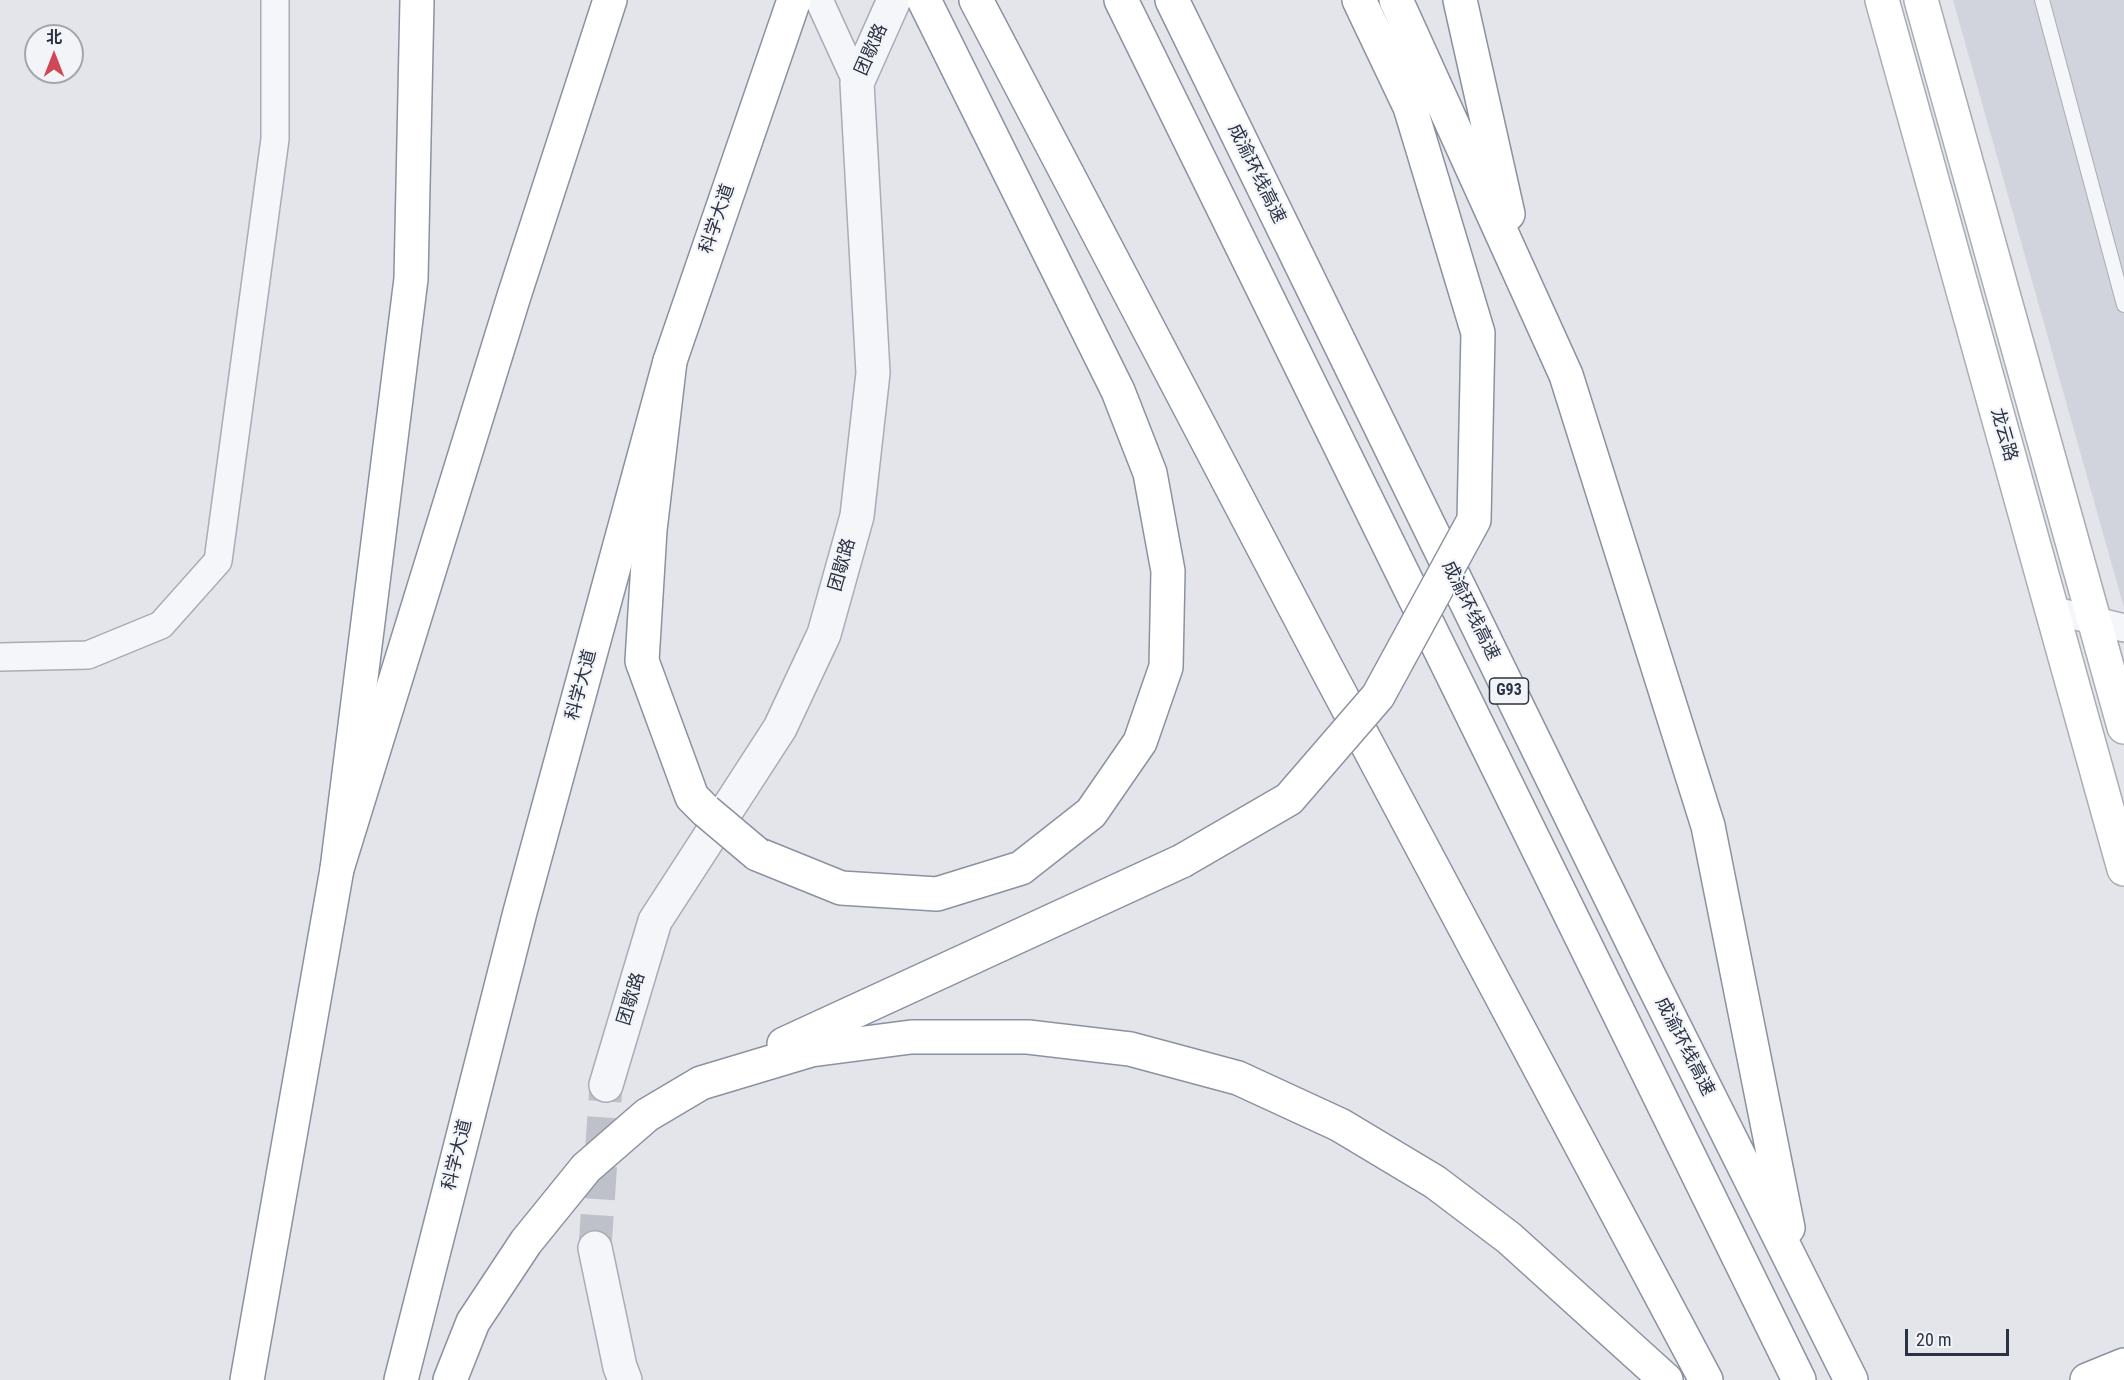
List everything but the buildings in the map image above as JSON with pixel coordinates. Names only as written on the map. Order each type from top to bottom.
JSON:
[{"type":"main road","points":[[247,1380],[337,869],[411,279],[417,0]]},
{"type":"main road","points":[[337,869],[513,296],[610,0]]},
{"type":"main road","points":[[670,361],[650,530],[642,661],[692,797],[757,854],[841,888],[938,894],[1021,868],[1091,813],[1140,742],[1166,666],[1168,571],[1150,473],[1118,392],[924,0]]},
{"type":"main road","points":[[976,0],[1327,669],[1706,1380]]},
{"type":"main road","name":"G93","points":[[1121,0],[1798,1380]]},
{"type":"main road","name":"成渝环线高速","points":[[1172,0],[1622,921],[1851,1380]]},
{"type":"main road","points":[[450,1380],[473,1322],[526,1242],[586,1168],[647,1115],[701,1083],[1182,861],[1289,799],[1378,696],[1474,520],[1478,333],[1410,107],[1359,0]]},
{"type":"main road","points":[[1396,0],[1566,375],[1708,826],[1796,1270]]},
{"type":"main road","points":[[1460,0],[1523,280]]},
{"type":"main road","name":"龙云路","points":[[1881,0],[2124,869]]},
{"type":"main road","name":"龙云路","points":[[1921,0],[2109,625],[2124,727]]},
{"type":"main road","name":"科学大道","points":[[401,1380],[519,912],[670,361],[791,6]]},
{"type":"main road","points":[[701,1083],[811,1050],[911,1037],[1028,1037],[1107,1046],[1130,1049],[1238,1078],[1340,1125],[1435,1182],[1509,1238],[1666,1380]]},
{"type":"main road","points":[[2087,1380],[2124,1365]]},
{"type":"street","points":[[0,657],[88,655],[161,625],[218,561],[275,139],[275,0]]},
{"type":"street","points":[[819,0],[857,83]]},
{"type":"street","name":"团歇路","points":[[606,1085],[655,921],[780,728],[824,634],[857,516],[873,373],[857,83],[894,0]]},
{"type":"street","points":[[2052,610],[2109,625]]},
{"type":"street","points":[[595,1248],[621,1376]]},
{"type":"lane","points":[[2042,0],[2124,305]]},
{"type":"shaded area","points":[[1953,0],[2124,0],[2124,608]]},
{"type":"tunnel","points":[[595,1248],[606,1085]]}]
